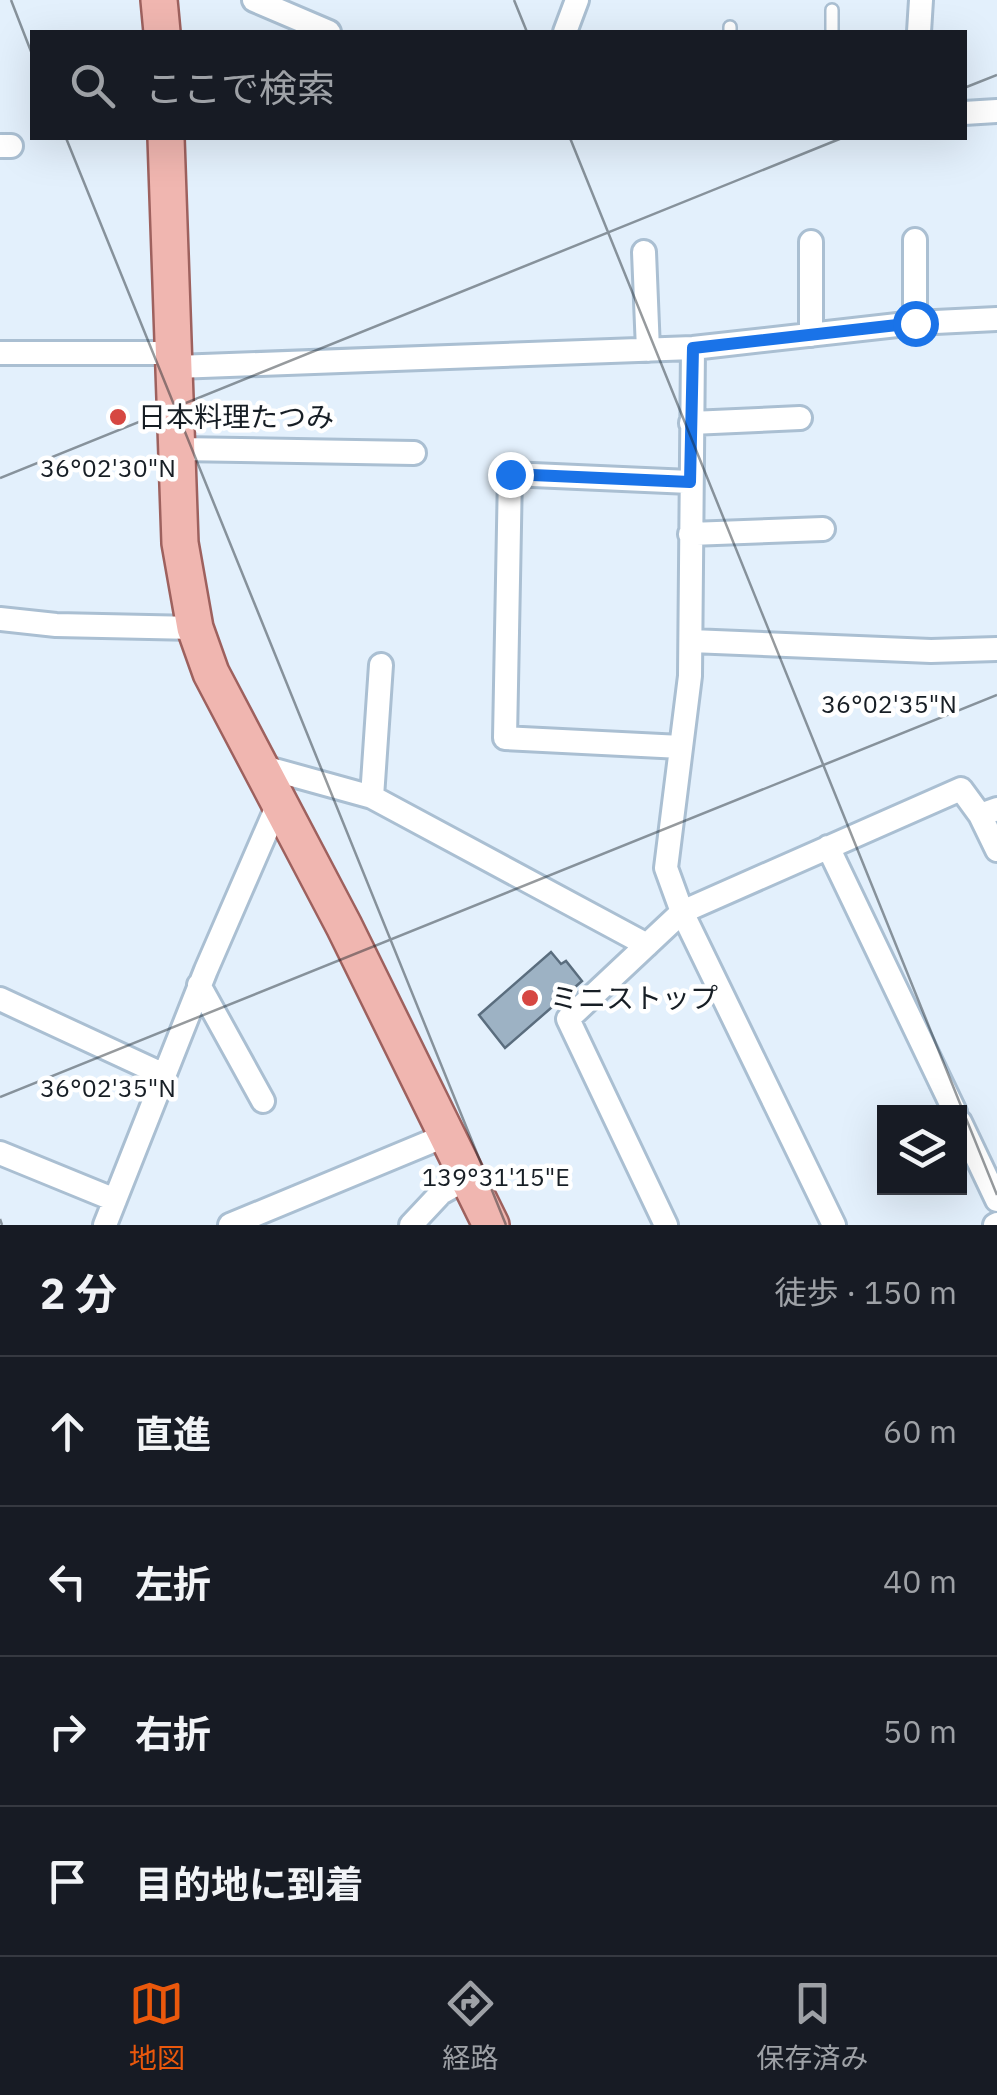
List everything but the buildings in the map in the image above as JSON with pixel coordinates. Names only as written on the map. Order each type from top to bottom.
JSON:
[{"type":"main road","points":[[159,0],[162,30]]},
{"type":"main road","points":[[166,140],[180,543],[195,628],[212,673],[491,1225]]},
{"type":"street","points":[[254,0],[325,30]]},
{"type":"street","points":[[566,30],[577,0]]},
{"type":"street","points":[[919,30],[921,0]]},
{"type":"street","points":[[967,113],[997,112]]},
{"type":"street","points":[[915,240],[915,323]]},
{"type":"street","points":[[811,242],[811,335]]},
{"type":"street","points":[[644,252],[648,350]]},
{"type":"street","points":[[0,353],[176,360],[648,350],[915,323],[997,319]]},
{"type":"street","points":[[693,348],[691,641],[666,868],[682,912],[834,1225]]},
{"type":"street","points":[[691,422],[800,418]]},
{"type":"street","points":[[178,449],[414,453]]},
{"type":"street","points":[[681,748],[505,738],[510,474],[690,482]]},
{"type":"street","points":[[690,534],[822,529]]},
{"type":"street","points":[[0,618],[56,625],[195,628]]},
{"type":"street","points":[[691,641],[931,651],[997,649]]},
{"type":"street","points":[[372,797],[381,665]]},
{"type":"street","points":[[260,766],[372,797],[647,945]]},
{"type":"street","points":[[666,1225],[568,1018],[682,912],[961,789],[988,812],[997,850]]},
{"type":"street","points":[[104,1225],[278,802]]},
{"type":"street","points":[[828,847],[952,1105]]},
{"type":"street","points":[[200,986],[263,1101]]},
{"type":"street","points":[[0,999],[164,1075]]},
{"type":"street","points":[[230,1225],[447,1135]]},
{"type":"street","points":[[967,1137],[997,1200]]},
{"type":"street","points":[[0,1153],[114,1200]]},
{"type":"street","points":[[411,1225],[441,1193],[468,1178]]},
{"type":"lane","points":[[832,10],[832,30]]},
{"type":"place","name":"日本料理たつみ","points":[[118,417]]},
{"type":"place","name":"ミニストップ","points":[[530,998]]},
{"type":"route","points":[[510,474],[690,482],[693,348],[915,323]]}]
